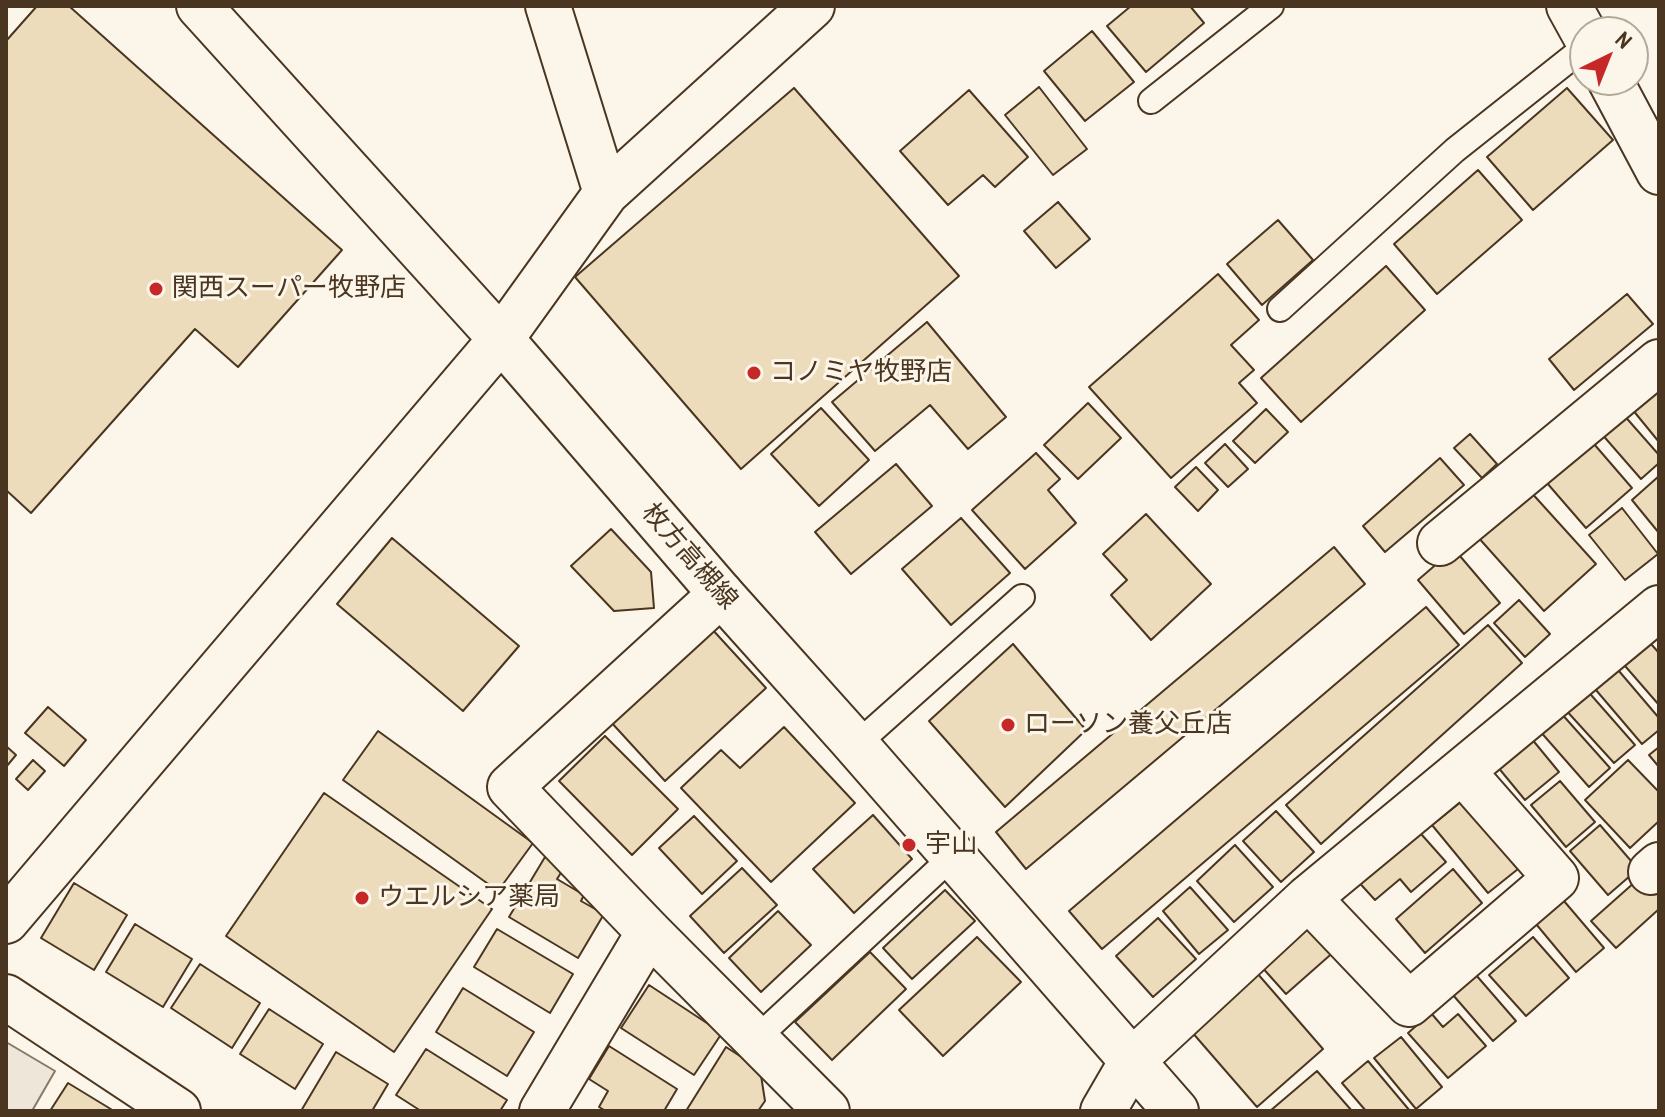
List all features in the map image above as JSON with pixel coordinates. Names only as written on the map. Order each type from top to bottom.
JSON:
[{"type":"street","name":"枚方高槻線","points":[[199,6],[501,339],[1176,1111]]},
{"type":"street","points":[[548,6],[606,193]]},
{"type":"street","points":[[6,921],[501,339],[606,193],[812,6]]},
{"type":"street","points":[[1619,96],[1659,172]]},
{"type":"street","points":[[1440,543],[1659,362]]},
{"type":"street","points":[[721,594],[510,787],[823,1109]]},
{"type":"street","points":[[1103,1111],[1132,1061],[1308,898],[1659,608]]},
{"type":"street","points":[[1308,898],[1409,1004],[1556,878],[1462,771]]},
{"type":"street","points":[[542,1111],[649,932]]},
{"type":"street","points":[[6,997],[178,1111]]},
{"type":"lane","points":[[1151,101],[1271,6]]},
{"type":"lane","points":[[1280,309],[1455,150],[1569,60]]},
{"type":"lane","points":[[856,745],[1022,597]]},
{"type":"lane","points":[[757,1038],[953,856]]},
{"type":"shaded area","points":[[6,1042],[55,1071],[32,1111],[6,1111]]},
{"type":"building","name":"関西スーパー牧野店","points":[[37,6],[69,6],[342,250],[238,367],[195,329],[31,513],[6,490],[6,41]]},
{"type":"building","points":[[1131,6],[1190,6],[1204,23],[1146,72],[1107,26]]},
{"type":"building","points":[[1092,31],[1134,82],[1085,121],[1044,71]]},
{"type":"building","points":[[1039,87],[1087,149],[1053,175],[1005,115]]},
{"type":"building","name":"コノミヤ牧野店","points":[[794,88],[959,276],[741,469],[575,277]]},
{"type":"building","points":[[1567,88],[1569,96],[1574,96],[1613,140],[1533,210],[1487,157]]},
{"type":"building","points":[[969,90],[1028,157],[995,187],[983,175],[948,205],[900,151]]},
{"type":"building","points":[[1478,170],[1522,220],[1437,294],[1394,244]]},
{"type":"building","points":[[1058,202],[1090,239],[1056,268],[1024,231]]},
{"type":"building","points":[[1278,220],[1313,260],[1262,305],[1227,264]]},
{"type":"building","points":[[1386,266],[1425,310],[1301,422],[1261,378]]},
{"type":"building","points":[[1218,274],[1259,320],[1231,345],[1254,370],[1239,383],[1257,403],[1171,478],[1089,387]]},
{"type":"building","points":[[1627,294],[1653,324],[1574,390],[1549,359]]},
{"type":"building","points":[[927,322],[1006,417],[968,449],[930,405],[875,451],[832,402]]},
{"type":"building","points":[[1659,387],[1659,442],[1632,409]]},
{"type":"building","points":[[1088,403],[1121,438],[1078,479],[1044,445]]},
{"type":"building","points":[[821,408],[869,460],[819,506],[771,454]]},
{"type":"building","points":[[1266,409],[1288,432],[1255,463],[1233,441]]},
{"type":"building","points":[[1622,413],[1659,455],[1659,463],[1641,479],[1600,432]]},
{"type":"building","points":[[1470,434],[1497,464],[1482,478],[1454,448]]},
{"type":"building","points":[[1225,444],[1248,469],[1228,487],[1205,463]]},
{"type":"building","points":[[1594,444],[1632,488],[1586,528],[1547,483]]},
{"type":"building","points":[[1036,453],[1060,479],[1048,490],[1076,523],[1025,569],[972,510]]},
{"type":"building","points":[[1440,458],[1464,485],[1385,552],[1363,526]]},
{"type":"building","points":[[896,464],[932,506],[851,574],[815,532]]},
{"type":"building","points":[[1196,467],[1218,490],[1198,511],[1175,487]]},
{"type":"building","points":[[1659,476],[1659,533],[1632,500]]},
{"type":"building","points":[[1529,490],[1596,564],[1544,611],[1477,536]]},
{"type":"building","points":[[1622,508],[1658,554],[1625,580],[1589,535]]},
{"type":"building","points":[[1146,514],[1211,584],[1151,640],[1111,595],[1127,580],[1103,554]]},
{"type":"building","points":[[961,518],[1010,573],[951,625],[902,569]]},
{"type":"building","points":[[611,529],[651,572],[654,608],[614,611],[571,566]]},
{"type":"building","points":[[392,538],[519,646],[463,711],[337,604]]},
{"type":"building","points":[[1334,547],[1365,584],[1026,869],[996,832]]},
{"type":"building","points":[[1454,549],[1500,603],[1464,634],[1418,580]]},
{"type":"building","points":[[1519,600],[1550,634],[1525,657],[1494,623]]},
{"type":"building","points":[[1426,607],[1459,645],[1102,949],[1069,911]]},
{"type":"building","points":[[1488,625],[1522,663],[1321,844],[1286,805]]},
{"type":"building","points":[[711,628],[766,688],[665,781],[610,721]]},
{"type":"building","points":[[1644,636],[1659,653],[1659,705],[1619,659]]},
{"type":"building","name":"ローソン養父丘店","points":[[1013,644],[1086,730],[1005,807],[929,721]]},
{"type":"building","points":[[1613,664],[1659,718],[1659,730],[1642,744],[1590,683]]},
{"type":"building","points":[[1585,688],[1635,745],[1614,763],[1564,708]]},
{"type":"building","points":[[48,707],[86,740],[64,766],[25,733]]},
{"type":"building","points":[[1560,712],[1610,768],[1589,787],[1539,730]]},
{"type":"building","points":[[784,727],[855,803],[771,882],[681,788],[721,750],[740,768]]},
{"type":"building","points":[[378,731],[533,843],[498,891],[343,780]]},
{"type":"building","points":[[605,736],[678,809],[632,855],[559,781]]},
{"type":"building","points":[[1531,738],[1559,772],[1525,800],[1497,766]]},
{"type":"building","points":[[6,746],[16,755],[6,767]]},
{"type":"building","points":[[1659,747],[1659,767],[1649,755]]},
{"type":"building","points":[[33,760],[45,771],[28,790],[16,779]]},
{"type":"building","points":[[1628,760],[1659,792],[1659,821],[1630,848],[1585,800]]},
{"type":"building","points":[[1560,781],[1595,822],[1566,847],[1531,805]]},
{"type":"building","points":[[324,793],[492,909],[394,1052],[226,936]]},
{"type":"building","points":[[1462,801],[1518,869],[1488,893],[1432,825]]},
{"type":"building","points":[[1276,811],[1314,852],[1281,882],[1243,841]]},
{"type":"building","points":[[873,815],[912,859],[854,913],[813,869]]},
{"type":"building","points":[[694,816],[737,861],[702,894],[659,848]]},
{"type":"building","points":[[1600,825],[1638,869],[1608,895],[1570,851]]},
{"type":"building","points":[[1414,826],[1446,862],[1411,892],[1400,879],[1375,900],[1355,878]]},
{"type":"building","points":[[1235,845],[1273,887],[1234,922],[1197,881]]},
{"type":"building","points":[[545,857],[564,868],[557,879],[584,895],[581,901],[604,914],[578,958],[509,917]]},
{"type":"building","points":[[742,868],[777,905],[724,953],[690,916]]},
{"type":"building","points":[[1453,869],[1482,903],[1425,953],[1396,919]]},
{"type":"building","points":[[1644,874],[1659,891],[1659,909],[1616,948],[1591,921]]},
{"type":"building","points":[[74,883],[127,915],[94,970],[41,938]]},
{"type":"building","points":[[1190,887],[1228,930],[1199,954],[1163,911]]},
{"type":"building","points":[[945,890],[975,921],[912,979],[883,948]]},
{"type":"building","points":[[1564,901],[1604,948],[1576,972],[1536,924]]},
{"type":"building","points":[[778,911],[811,945],[761,992],[729,958]]},
{"type":"building","points":[[1158,918],[1196,959],[1153,997],[1116,956]]},
{"type":"building","points":[[1311,920],[1337,949],[1286,994],[1260,965]]},
{"type":"building","points":[[135,924],[192,959],[163,1007],[106,972]]},
{"type":"building","points":[[497,929],[573,974],[550,1013],[474,967]]},
{"type":"building","points":[[977,937],[1021,982],[943,1056],[899,1010]]},
{"type":"building","points":[[1533,937],[1569,978],[1526,1016],[1489,975]]},
{"type":"building","points":[[870,952],[906,989],[832,1060],[795,1022]]},
{"type":"building","points":[[200,964],[260,1003],[232,1048],[171,1008]]},
{"type":"building","points":[[1257,973],[1323,1049],[1257,1107],[1191,1031]]},
{"type":"building","points":[[1476,975],[1516,1021],[1493,1041],[1453,995]]},
{"type":"building","points":[[649,985],[722,1033],[694,1075],[621,1028]]},
{"type":"building","points":[[463,988],[534,1032],[507,1076],[436,1032]]},
{"type":"building","points":[[269,1009],[323,1044],[295,1089],[240,1054]]},
{"type":"building","points":[[1431,1013],[1443,1027],[1458,1014],[1486,1046],[1448,1078],[1408,1033]]},
{"type":"building","points":[[1401,1037],[1442,1087],[1416,1109],[1374,1058]]},
{"type":"building","points":[[609,1046],[677,1089],[664,1111],[606,1111],[599,1107],[608,1091],[589,1079]]},
{"type":"building","points":[[726,1047],[760,1069],[765,1101],[758,1111],[686,1111]]},
{"type":"building","points":[[426,1049],[507,1100],[500,1111],[421,1111],[396,1095]]},
{"type":"building","points":[[336,1052],[388,1084],[372,1111],[301,1111]]},
{"type":"building","points":[[1368,1061],[1410,1111],[1366,1111],[1342,1083]]},
{"type":"building","points":[[1317,1071],[1352,1111],[1270,1111]]},
{"type":"building","points":[[68,1083],[114,1111],[50,1111]]},
{"type":"place","name":"関西スーパー牧野店","points":[[156,289]]},
{"type":"place","name":"コノミヤ牧野店","points":[[754,373]]},
{"type":"place","name":"ローソン養父丘店","points":[[1008,725]]},
{"type":"place","name":"宇山","points":[[909,845]]},
{"type":"place","name":"ウエルシア薬局","points":[[362,898]]}]
